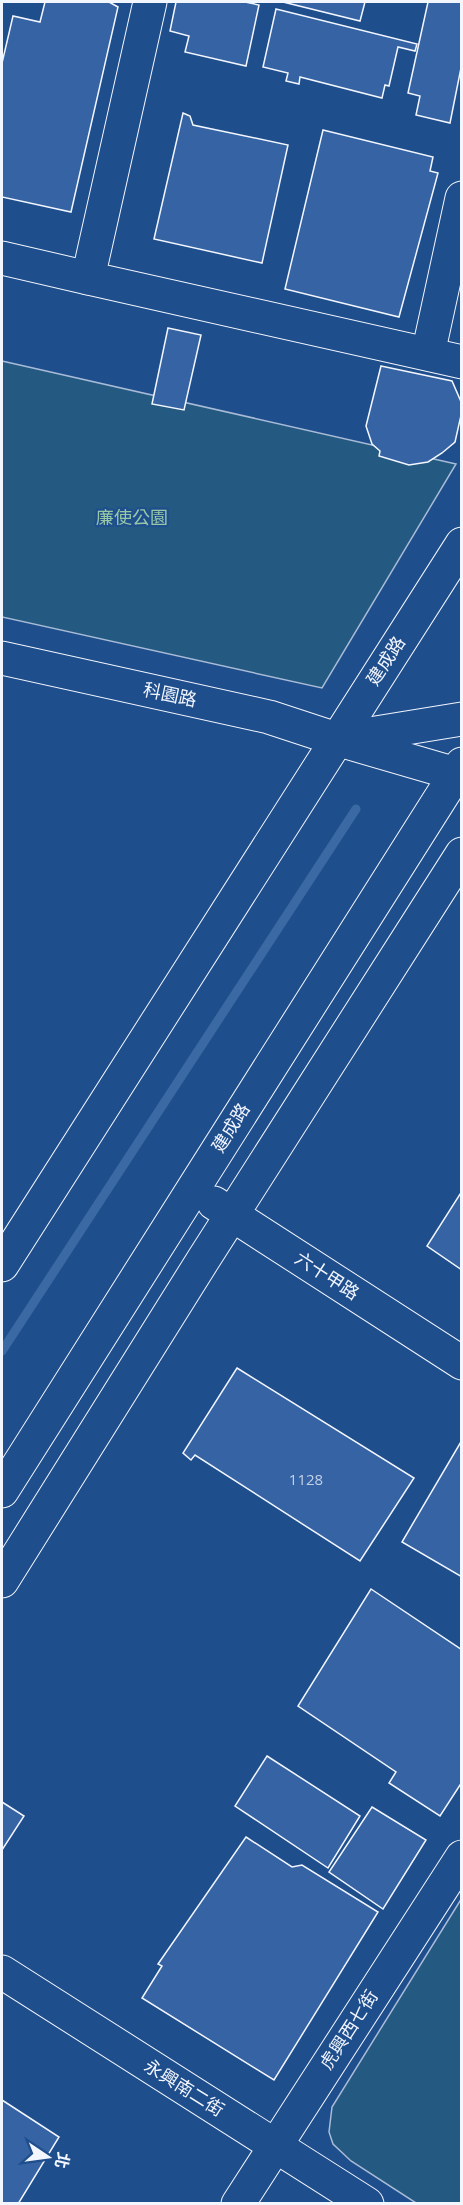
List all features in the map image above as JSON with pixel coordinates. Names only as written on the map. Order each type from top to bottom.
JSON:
[{"type":"street","points":[[88,278],[150,2]]},
{"type":"street","points":[[428,354],[462,198]]},
{"type":"street","points":[[2,258],[462,362]]},
{"type":"street","name":"建成路","points":[[2,1265],[462,544]]},
{"type":"street","name":"科園路","points":[[2,658],[269,717],[336,739],[460,772]]},
{"type":"street","name":"科園路","points":[[336,739],[462,719]]},
{"type":"street","name":"建成路","points":[[2,1491],[460,772]]},
{"type":"street","points":[[2,1581],[231,1215],[462,854]]},
{"type":"street","name":"六十甲路","points":[[193,1188],[231,1215],[462,1363]]},
{"type":"street","name":"虎興西七街","points":[[238,2204],[462,1857]]},
{"type":"street","name":"永興南二街","points":[[2,1972],[367,2204]]},
{"type":"green space","name":"廉使公園","points":[[2,361],[456,464],[322,688],[2,617]]},
{"type":"green space","points":[[460,1901],[462,1903],[461,2203],[416,2203],[351,2161],[333,2144],[329,2132],[332,2107]]},
{"type":"building","points":[[45,2],[109,2],[118,7],[71,212],[2,197],[2,63],[13,16],[40,22]]},
{"type":"building","points":[[176,2],[245,2],[259,5],[246,66],[185,52],[189,36],[170,31]]},
{"type":"building","points":[[283,2],[365,2],[360,21]]},
{"type":"building","points":[[428,2],[462,2],[462,63],[450,123],[416,115],[420,96],[408,93]]},
{"type":"building","points":[[276,9],[417,44],[415,51],[398,47],[389,86],[385,85],[382,98],[300,77],[299,84],[286,81],[288,73],[263,67]]},
{"type":"building","points":[[183,113],[190,116],[193,125],[288,145],[262,263],[154,239]]},
{"type":"building","points":[[323,130],[433,157],[430,171],[438,173],[399,317],[285,289]]},
{"type":"building","points":[[168,328],[201,335],[184,410],[152,404]]},
{"type":"building","points":[[381,366],[452,381],[462,404],[455,442],[428,462],[409,465],[379,456],[380,451],[372,444],[366,426]]},
{"type":"building","points":[[462,1191],[462,1270],[427,1246]]},
{"type":"building","points":[[237,1368],[414,1478],[360,1561],[195,1455],[191,1460],[183,1453]]},
{"type":"building","points":[[462,1440],[462,1577],[402,1542]]},
{"type":"building","points":[[371,1589],[462,1650],[462,1782],[440,1816],[389,1783],[396,1772],[298,1706]]},
{"type":"building","points":[[267,1756],[360,1816],[328,1868],[235,1806]]},
{"type":"building","points":[[2,1802],[24,1816],[2,1850]]},
{"type":"building","points":[[372,1807],[426,1840],[383,1909],[329,1872]]},
{"type":"building","points":[[246,1837],[292,1867],[302,1865],[378,1912],[274,2080],[142,1998],[162,1966],[158,1964]]},
{"type":"building","points":[[2,2100],[59,2137],[18,2204],[2,2204]]},
{"type":"waterway","points":[[2,1351],[356,809]]}]
